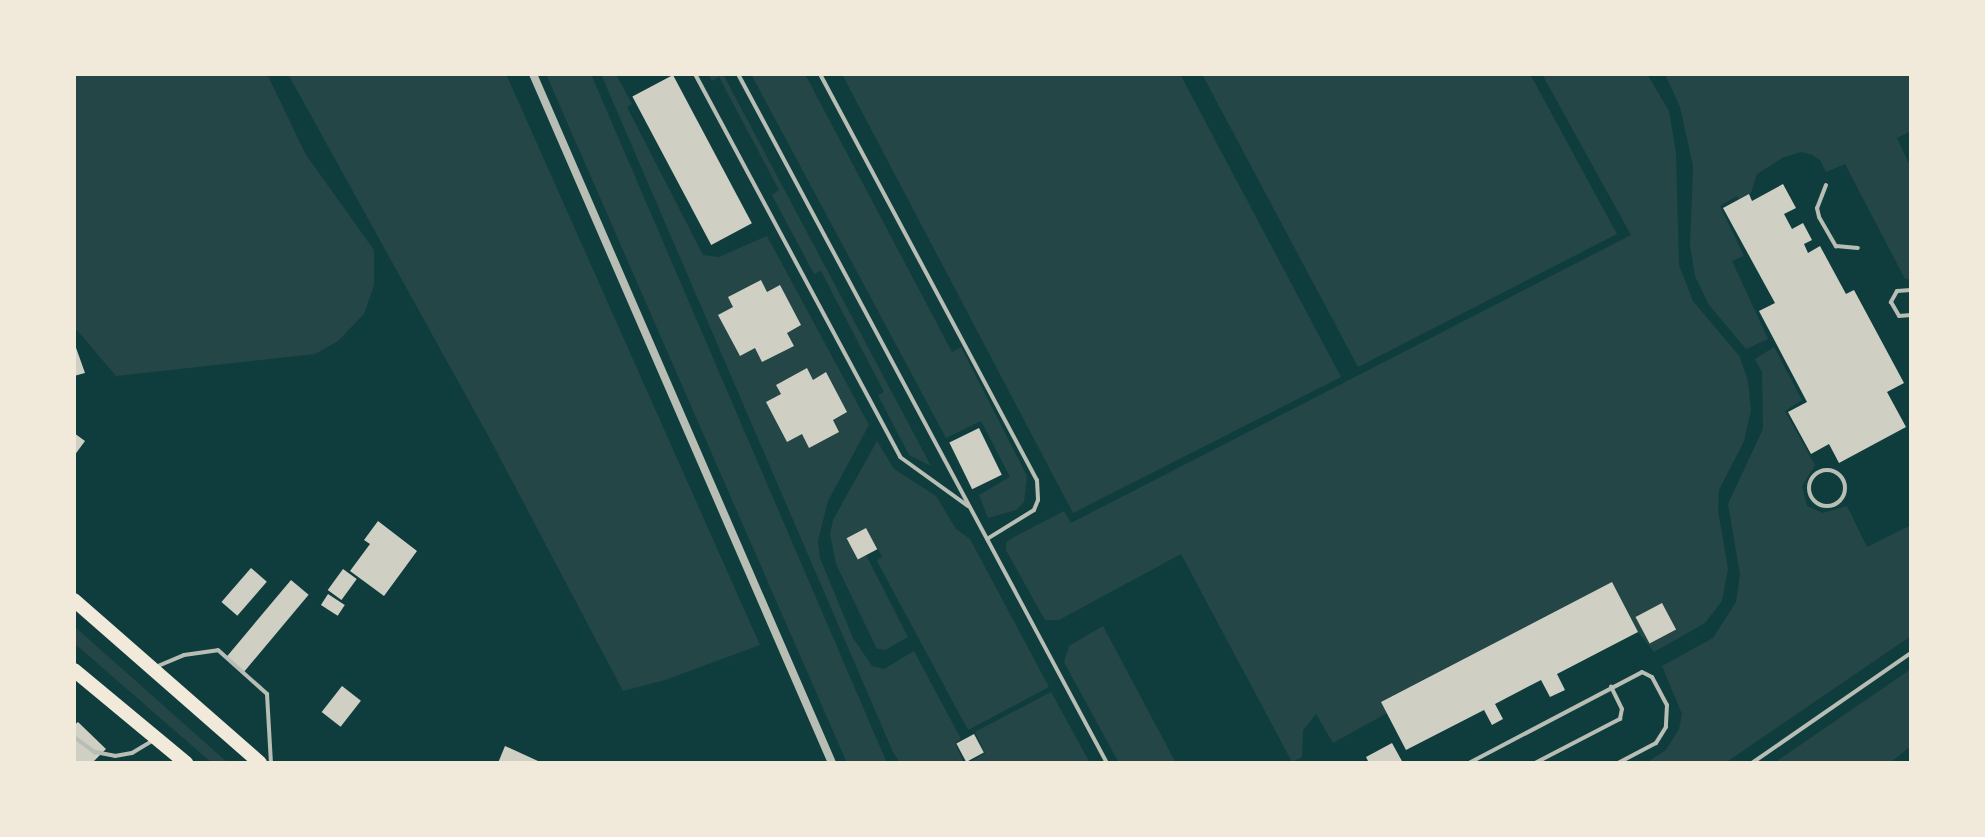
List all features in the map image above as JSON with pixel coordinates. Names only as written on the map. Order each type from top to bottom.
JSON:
[{"type":"highway","points":[[74,600],[260,763]]},
{"type":"highway","points":[[74,670],[186,763]]},
{"type":"street","points":[[533,74],[832,763]]},
{"type":"lane","points":[[695,74],[900,457],[970,507]]},
{"type":"lane","points":[[738,74],[1107,763]]},
{"type":"lane","points":[[820,74],[1037,480],[1038,500],[1034,510],[987,539]]},
{"type":"lane","points":[[1826,185],[1817,208],[1819,217],[1836,246],[1858,248]]},
{"type":"lane","points":[[1911,290],[1897,291],[1891,302],[1899,316],[1911,315]]},
{"type":"lane","points":[[1819,472],[1836,472],[1843,481],[1842,499],[1832,506],[1820,505],[1811,497],[1809,485],[1819,472]]},
{"type":"lane","points":[[152,669],[184,655],[218,650],[267,694],[271,763]]},
{"type":"lane","points":[[1752,763],[1911,653]]},
{"type":"lane","points":[[1469,763],[1642,672],[1652,677],[1669,717],[1656,743],[1618,763]]},
{"type":"lane","points":[[1535,763],[1620,719],[1622,709],[1611,686]]},
{"type":"lane","points":[[74,737],[95,752],[115,756],[132,753],[156,739]]},
{"type":"shaded area","points":[[74,74],[267,74],[306,155],[374,250],[374,285],[364,314],[338,341],[315,354],[116,376],[77,330],[74,336]]},
{"type":"shaded area","points":[[288,74],[506,74],[760,645],[665,680],[623,691],[490,439]]},
{"type":"shaded area","points":[[546,74],[591,74],[887,763],[847,763]]},
{"type":"shaded area","points":[[601,74],[616,74],[632,104],[627,107],[703,255],[719,257],[767,236],[869,425],[828,501],[818,541],[820,558],[853,638],[872,666],[884,669],[914,651],[961,739],[955,743],[964,763],[900,763],[893,752]]},
{"type":"shaded area","points":[[708,74],[723,74],[931,466],[909,455],[878,395],[884,392],[821,271],[814,274],[772,195],[779,190],[719,77],[712,81]]},
{"type":"shaded area","points":[[751,74],[805,74],[952,352],[961,347],[1027,476],[1024,502],[1016,510],[988,518],[979,495],[1010,477],[981,421],[946,438]]},
{"type":"shaded area","points":[[842,74],[1180,74],[1341,377],[1073,513]]},
{"type":"shaded area","points":[[1202,74],[1530,74],[1617,234],[1358,367]]},
{"type":"shaded area","points":[[1542,74],[1647,74],[1669,111],[1676,153],[1679,265],[1693,301],[1740,357],[1748,381],[1751,410],[1744,441],[1719,490],[1718,510],[1728,569],[1722,601],[1705,623],[1654,652],[1638,632],[1387,713],[1333,743],[1316,714],[1303,730],[1302,757],[1292,762],[1181,554],[1059,620],[1045,620],[1006,550],[1006,543],[1012,538],[1064,511],[1071,523],[1631,235]]},
{"type":"shaded area","points":[[1665,74],[1911,74],[1911,131],[1897,138],[1911,168],[1911,279],[1905,279],[1845,164],[1826,172],[1820,160],[1812,155],[1802,152],[1784,157],[1757,174],[1751,193],[1740,201],[1737,196],[1720,206],[1744,256],[1732,261],[1768,339],[1746,349],[1709,305],[1695,276],[1690,245],[1693,166],[1680,107]]},
{"type":"shaded area","points":[[1774,347],[1802,400],[1785,411],[1815,465],[1802,486],[1807,506],[1823,513],[1847,506],[1867,547],[1911,525],[1911,636],[1725,763],[1646,763],[1666,750],[1679,729],[1682,714],[1662,666],[1713,638],[1736,602],[1740,574],[1728,504],[1763,429],[1762,372],[1755,359]]},
{"type":"shaded area","points":[[877,441],[894,469],[936,496],[956,529],[970,539],[1049,687],[968,730],[877,561],[882,556],[866,529],[847,539],[858,559],[866,555],[908,637],[885,650],[877,649],[836,564],[830,534],[833,520]]},
{"type":"shaded area","points":[[74,626],[228,763],[212,763],[74,643]]},
{"type":"shaded area","points":[[1103,626],[1176,763],[1119,763],[1064,662],[1069,646]]},
{"type":"shaded area","points":[[1911,669],[1911,746],[1890,763],[1774,763]]},
{"type":"shaded area","points":[[1051,692],[1090,763],[969,763],[985,753],[975,732]]},
{"type":"building","points":[[673,75],[752,223],[711,245],[632,97]]},
{"type":"building","points":[[1783,184],[1796,208],[1784,214],[1792,229],[1803,223],[1812,240],[1804,244],[1808,253],[1820,246],[1846,294],[1854,290],[1904,383],[1887,392],[1906,427],[1839,463],[1829,444],[1811,454],[1788,412],[1807,402],[1759,311],[1775,303],[1723,208],[1749,194],[1752,201]]},
{"type":"building","points":[[761,280],[767,292],[780,285],[801,325],[787,333],[794,346],[762,362],[755,348],[740,356],[718,315],[733,307],[728,297]]},
{"type":"building","points":[[74,342],[85,373],[74,376]]},
{"type":"building","points":[[807,368],[813,380],[826,372],[847,412],[833,420],[839,432],[809,448],[802,434],[787,442],[766,402],[781,394],[776,385]]},
{"type":"building","points":[[979,428],[1002,475],[972,489],[949,442]]},
{"type":"building","points":[[74,433],[85,441],[74,456]]},
{"type":"building","points":[[378,521],[417,551],[384,596],[350,571],[370,544],[364,540]]},
{"type":"building","points":[[866,528],[877,549],[858,560],[847,538]]},
{"type":"building","points":[[251,568],[267,582],[237,616],[221,602]]},
{"type":"building","points":[[343,569],[357,579],[341,600],[328,590]]},
{"type":"building","points":[[291,580],[309,595],[243,673],[225,658]]},
{"type":"building","points":[[1612,582],[1638,632],[1557,674],[1565,690],[1550,697],[1541,680],[1495,704],[1503,719],[1492,725],[1484,710],[1406,750],[1381,702]]},
{"type":"building","points":[[328,594],[345,605],[338,616],[321,605]]},
{"type":"building","points":[[1662,603],[1676,629],[1650,644],[1636,617]]},
{"type":"building","points":[[342,686],[361,701],[341,727],[322,712]]},
{"type":"building","points":[[78,722],[106,749],[92,763],[74,763],[74,725]]},
{"type":"building","points":[[974,734],[984,753],[966,762],[956,743]]},
{"type":"building","points":[[1392,743],[1403,763],[1369,763],[1366,757]]},
{"type":"building","points":[[505,746],[538,761],[498,763]]}]
